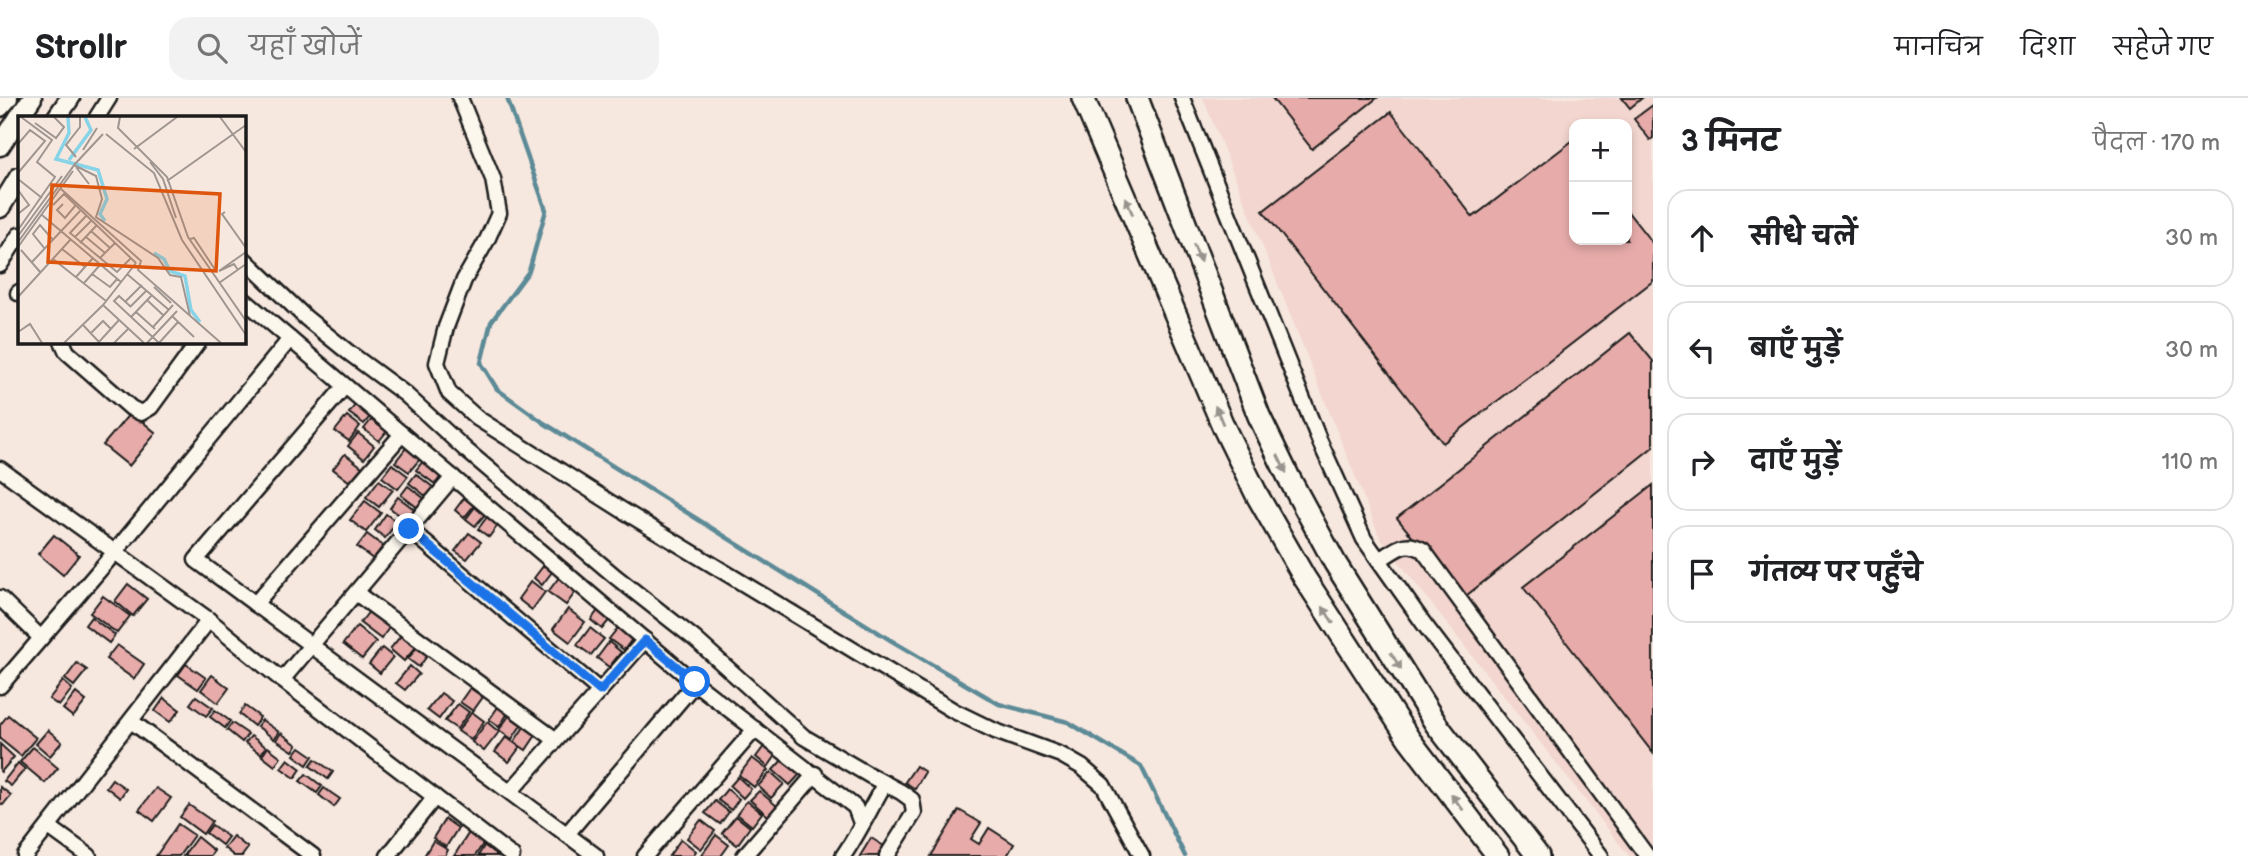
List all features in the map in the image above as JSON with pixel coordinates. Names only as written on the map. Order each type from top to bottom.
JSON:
[{"type":"main road","points":[[1083,98],[1224,428],[1258,495],[1304,577],[1409,739],[1498,856]]},
{"type":"main road","points":[[1137,98],[1259,416],[1289,478],[1335,563],[1436,723],[1538,856]]},
{"type":"street","points":[[0,107],[8,98]]},
{"type":"street","points":[[20,116],[32,98]]},
{"type":"street","points":[[58,116],[70,98]]},
{"type":"street","points":[[98,116],[109,98]]},
{"type":"street","points":[[460,98],[493,179],[499,213],[464,280],[446,327],[437,363],[449,393],[477,418],[611,503],[954,712],[995,732],[1061,755],[1082,767],[1103,785],[1142,856]]},
{"type":"street","points":[[1182,98],[1320,442],[1364,539],[1424,624],[1601,856]]},
{"type":"street","points":[[0,146],[18,119]]},
{"type":"street","points":[[0,208],[18,179]]},
{"type":"street","points":[[0,265],[18,237]]},
{"type":"street","points":[[245,260],[306,318],[405,394],[466,450],[695,639],[804,737],[912,800],[914,813],[887,856]]},
{"type":"street","points":[[245,301],[695,682],[855,807],[861,823]]},
{"type":"street","points":[[0,686],[115,552],[290,339]]},
{"type":"street","points":[[63,343],[67,352],[131,408],[141,413],[151,407],[193,343]]},
{"type":"street","points":[[345,386],[196,560],[596,856]]},
{"type":"street","points":[[255,604],[402,434]]},
{"type":"street","points":[[0,469],[209,620],[282,680],[512,856]]},
{"type":"street","points":[[282,680],[453,477]]},
{"type":"street","points":[[409,529],[600,691]]},
{"type":"street","points":[[1379,560],[1405,544],[1423,550],[1647,856]]},
{"type":"street","points":[[356,593],[556,740]]},
{"type":"street","points":[[0,598],[41,638]]},
{"type":"street","points":[[25,856],[209,620]]},
{"type":"street","points":[[510,792],[645,640]]},
{"type":"street","points":[[567,834],[695,682]]},
{"type":"street","points":[[131,721],[313,856]]},
{"type":"street","points":[[645,856],[755,729]]},
{"type":"street","points":[[744,856],[815,774]]},
{"type":"street","points":[[843,856],[856,838],[861,823],[885,783]]},
{"type":"street","points":[[388,856],[435,797]]},
{"type":"street","points":[[49,827],[89,856]]},
{"type":"shaded area","points":[[1203,98],[1653,98],[1653,856],[1629,856],[1380,538]]},
{"type":"building","points":[[1272,98],[1377,98],[1312,149]]},
{"type":"building","points":[[1622,98],[1642,98],[1630,108]]},
{"type":"building","points":[[1653,105],[1653,138],[1650,140],[1634,119]]},
{"type":"building","points":[[1391,112],[1473,217],[1569,143],[1569,245],[1632,245],[1632,217],[1653,244],[1653,281],[1443,443],[1263,211]]},
{"type":"building","points":[[1630,333],[1653,361],[1653,447],[1462,599],[1397,518]]},
{"type":"building","points":[[359,400],[374,412],[364,424],[349,413]]},
{"type":"building","points":[[131,412],[156,433],[129,466],[103,445]]},
{"type":"building","points":[[347,416],[360,426],[349,441],[335,431]]},
{"type":"building","points":[[371,420],[387,431],[379,441],[364,429]]},
{"type":"building","points":[[358,433],[374,446],[364,459],[348,446]]},
{"type":"building","points":[[406,448],[420,459],[409,472],[395,462]]},
{"type":"building","points":[[345,454],[362,467],[350,482],[333,469]]},
{"type":"building","points":[[424,460],[442,475],[435,484],[416,470]]},
{"type":"building","points":[[392,464],[408,476],[398,489],[382,477]]},
{"type":"building","points":[[416,474],[434,488],[427,497],[409,483]]},
{"type":"building","points":[[379,480],[393,490],[379,507],[366,497]]},
{"type":"building","points":[[1653,485],[1653,753],[1523,587]]},
{"type":"building","points":[[408,486],[425,499],[418,508],[401,495]]},
{"type":"building","points":[[467,494],[477,502],[464,518],[455,510]]},
{"type":"building","points":[[398,497],[414,509],[406,520],[390,508]]},
{"type":"building","points":[[365,501],[381,513],[366,532],[350,520]]},
{"type":"building","points":[[478,503],[488,511],[475,526],[466,519]]},
{"type":"building","points":[[490,513],[501,521],[489,537],[478,529]]},
{"type":"building","points":[[386,514],[397,522],[385,538],[375,530]]},
{"type":"building","points":[[469,533],[481,542],[467,559],[455,551]]},
{"type":"building","points":[[367,534],[383,546],[373,559],[357,547]]},
{"type":"building","points":[[54,535],[79,555],[63,575],[38,554]]},
{"type":"building","points":[[544,565],[552,572],[542,585],[534,578]]},
{"type":"building","points":[[563,572],[580,586],[566,605],[548,592]]},
{"type":"building","points":[[531,581],[545,592],[532,610],[518,599]]},
{"type":"building","points":[[128,584],[147,599],[133,616],[115,601]]},
{"type":"building","points":[[103,596],[130,616],[117,633],[90,613]]},
{"type":"building","points":[[568,609],[585,622],[570,642],[553,629]]},
{"type":"building","points":[[599,609],[611,618],[602,629],[591,620]]},
{"type":"building","points":[[370,610],[391,625],[381,639],[360,623]]},
{"type":"building","points":[[91,617],[115,635],[109,643],[85,625]]},
{"type":"building","points":[[621,624],[635,635],[624,650],[609,639]]},
{"type":"building","points":[[357,626],[376,642],[362,659],[343,644]]},
{"type":"building","points":[[590,628],[604,639],[591,655],[577,645]]},
{"type":"building","points":[[403,633],[418,645],[404,661],[390,649]]},
{"type":"building","points":[[609,642],[621,652],[609,667],[597,658]]},
{"type":"building","points":[[117,645],[144,664],[134,679],[106,659]]},
{"type":"building","points":[[418,646],[429,653],[419,667],[408,659]]},
{"type":"building","points":[[382,648],[393,657],[380,673],[369,664]]},
{"type":"building","points":[[77,663],[87,670],[74,686],[65,679]]},
{"type":"building","points":[[186,664],[206,678],[198,689],[178,675]]},
{"type":"building","points":[[410,666],[419,674],[405,690],[396,683]]},
{"type":"building","points":[[212,675],[229,688],[218,703],[201,690]]},
{"type":"building","points":[[63,681],[72,689],[59,706],[49,699]]},
{"type":"building","points":[[470,688],[483,697],[473,711],[460,702]]},
{"type":"building","points":[[76,693],[86,701],[73,717],[63,709]]},
{"type":"building","points":[[441,693],[452,701],[439,719],[427,710]]},
{"type":"building","points":[[196,696],[213,708],[206,716],[190,704]]},
{"type":"building","points":[[164,698],[180,710],[170,722],[155,711]]},
{"type":"building","points":[[458,704],[469,712],[457,729],[445,721]]},
{"type":"building","points":[[500,704],[510,710],[499,727],[489,720]]},
{"type":"building","points":[[245,706],[260,717],[254,726],[239,714]]},
{"type":"building","points":[[215,710],[230,721],[225,728],[210,717]]},
{"type":"building","points":[[472,712],[484,721],[471,740],[458,731]]},
{"type":"building","points":[[511,713],[524,721],[512,739],[499,730]]},
{"type":"building","points":[[8,715],[36,738],[21,756],[0,739],[0,725]]},
{"type":"building","points":[[262,720],[279,732],[274,739],[257,726]]},
{"type":"building","points":[[487,722],[499,732],[484,751],[472,742]]},
{"type":"building","points":[[232,723],[248,734],[242,742],[227,730]]},
{"type":"building","points":[[524,727],[536,735],[526,750],[514,742]]},
{"type":"building","points":[[48,730],[62,742],[50,756],[36,744]]},
{"type":"building","points":[[281,733],[297,745],[293,751],[276,740]]},
{"type":"building","points":[[251,736],[266,747],[261,754],[245,743]]},
{"type":"building","points":[[506,737],[520,747],[509,762],[495,752]]},
{"type":"building","points":[[0,744],[14,757],[1,772],[0,771]]},
{"type":"building","points":[[765,745],[777,754],[768,767],[756,757]]},
{"type":"building","points":[[33,747],[58,768],[45,783],[20,762]]},
{"type":"building","points":[[268,747],[281,757],[275,766],[262,756]]},
{"type":"building","points":[[300,747],[313,756],[307,765],[294,755]]},
{"type":"building","points":[[752,758],[768,770],[754,787],[739,775]]},
{"type":"building","points":[[784,758],[801,773],[790,785],[773,770]]},
{"type":"building","points":[[288,759],[301,769],[295,778],[281,768]]},
{"type":"building","points":[[315,759],[333,772],[328,779],[310,766]]},
{"type":"building","points":[[18,763],[25,769],[11,786],[4,781]]},
{"type":"building","points":[[916,766],[925,772],[915,789],[905,782]]},
{"type":"building","points":[[771,772],[784,784],[771,798],[758,786]]},
{"type":"building","points":[[306,774],[322,786],[317,793],[300,781]]},
{"type":"building","points":[[738,777],[751,789],[743,798],[730,786]]},
{"type":"building","points":[[112,779],[126,789],[120,798],[106,787]]},
{"type":"building","points":[[0,787],[11,795],[3,805],[0,803]]},
{"type":"building","points":[[156,788],[171,798],[154,821],[139,810]]},
{"type":"building","points":[[324,788],[340,799],[334,807],[319,795]]},
{"type":"building","points":[[727,789],[739,799],[731,810],[718,800]]},
{"type":"building","points":[[759,791],[777,806],[768,816],[750,800]]},
{"type":"building","points":[[715,801],[729,812],[720,824],[705,813]]},
{"type":"building","points":[[747,801],[762,813],[752,826],[737,814]]},
{"type":"building","points":[[189,805],[212,821],[203,834],[180,817]]},
{"type":"building","points":[[959,810],[981,823],[971,839],[979,844],[989,828],[1014,844],[1007,856],[931,856]]},
{"type":"building","points":[[736,816],[750,827],[737,845],[722,833]]},
{"type":"building","points":[[445,819],[458,828],[446,847],[433,838]]},
{"type":"building","points":[[701,820],[715,831],[701,849],[687,838]]},
{"type":"building","points":[[178,824],[194,835],[179,856],[156,856]]},
{"type":"building","points":[[212,825],[228,837],[222,845],[206,833]]},
{"type":"building","points":[[470,831],[485,841],[475,856],[454,856]]},
{"type":"building","points":[[716,835],[729,845],[721,856],[701,856]]},
{"type":"building","points":[[233,836],[248,848],[242,856],[234,856],[224,848]]},
{"type":"building","points":[[197,837],[214,851],[210,856],[183,856]]},
{"type":"building","points":[[871,838],[884,846],[878,856],[860,856]]},
{"type":"building","points":[[681,839],[696,851],[693,856],[669,856]]},
{"type":"building","points":[[433,841],[448,850],[445,856],[424,856]]},
{"type":"building","points":[[487,841],[504,856],[478,856]]},
{"type":"waterway","points":[[507,98],[546,210],[529,271],[491,322],[481,363],[497,389],[544,423],[892,641],[999,704],[1068,722],[1141,766],[1185,856]]},
{"type":"route","points":[[409,529],[600,691],[645,640],[695,682]]}]
